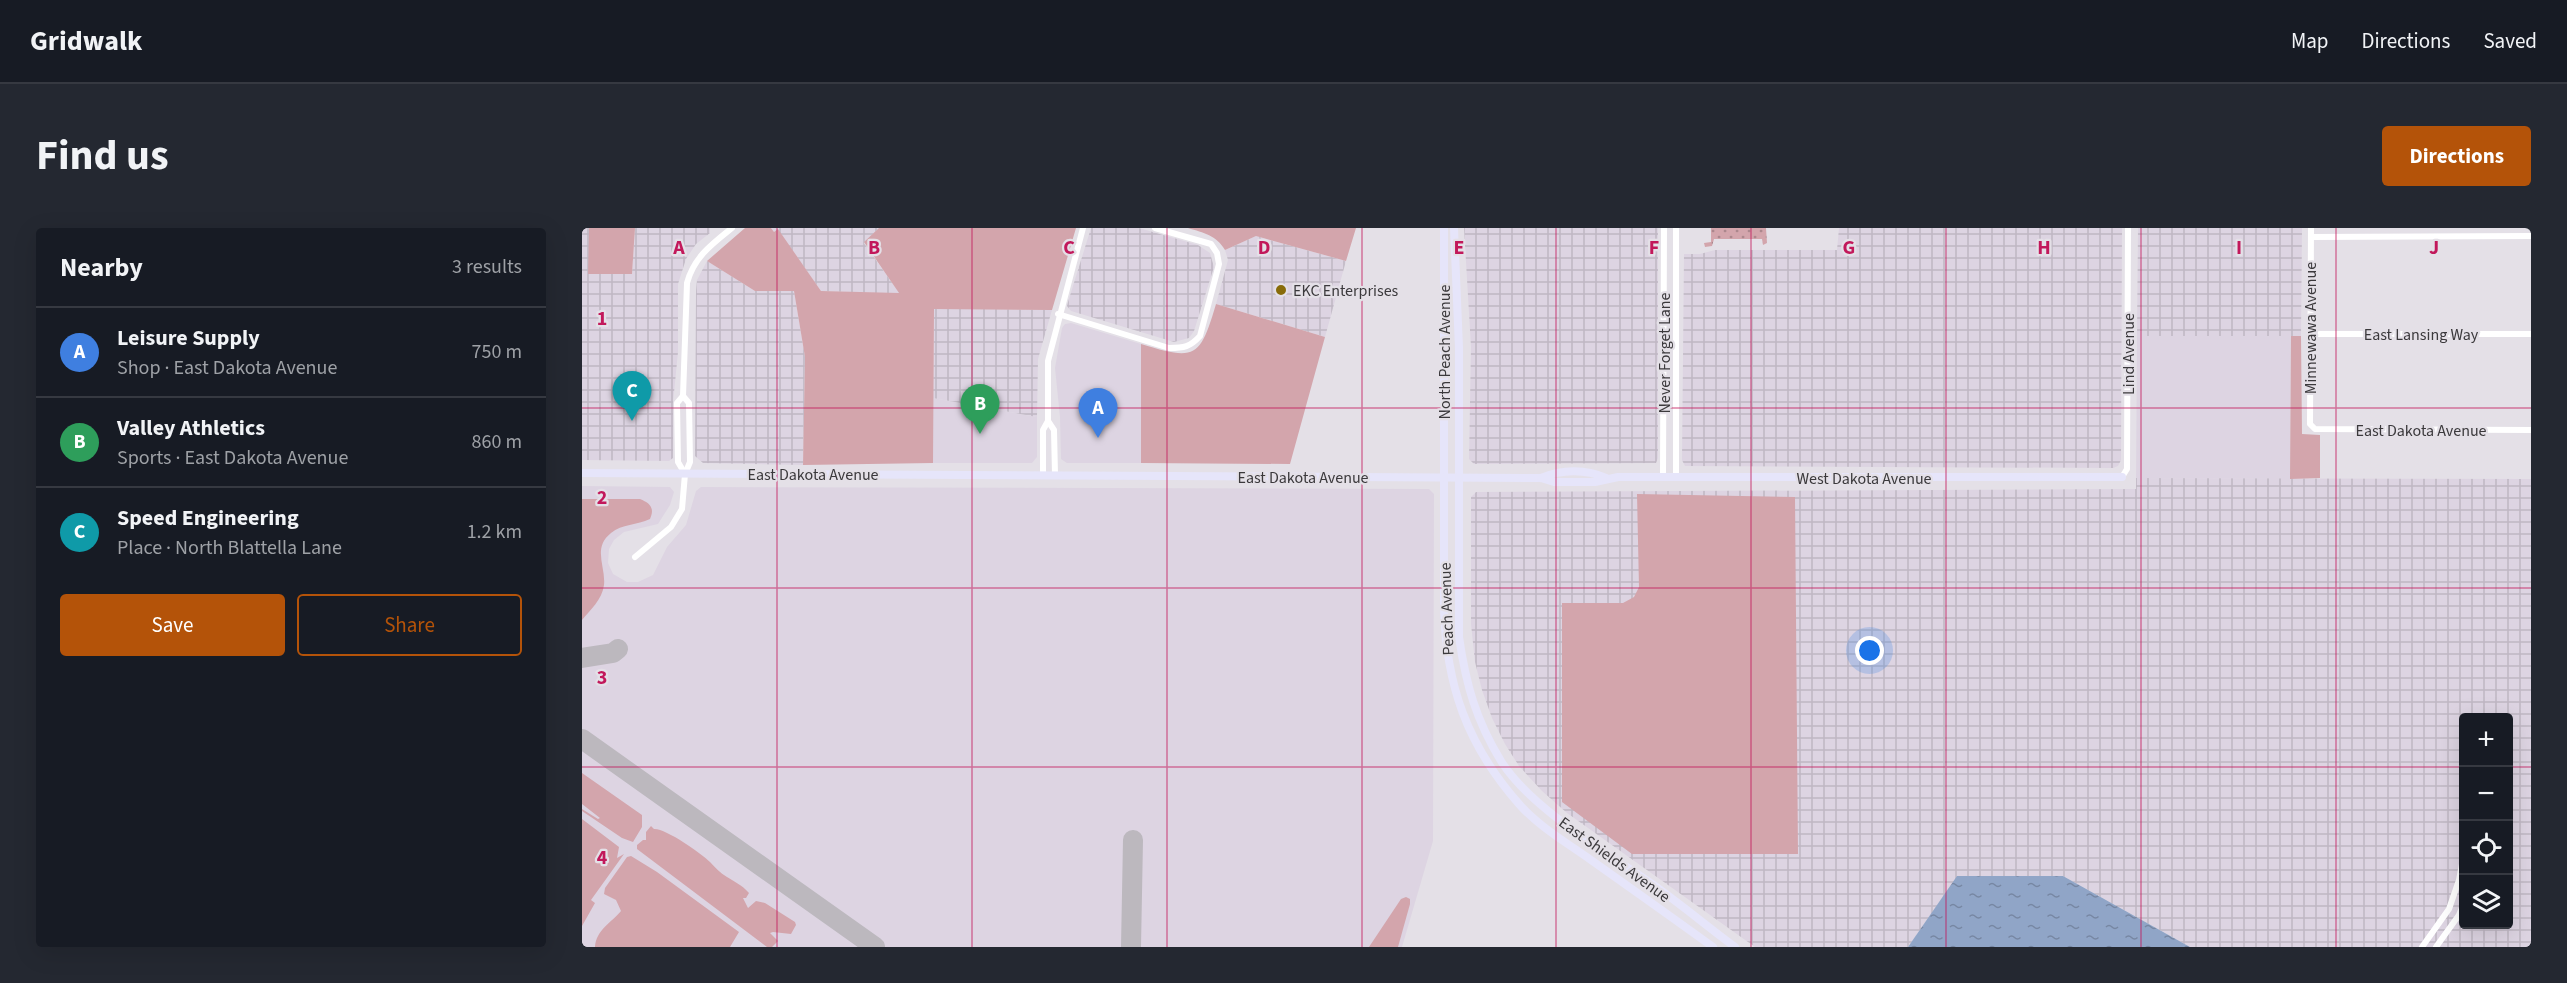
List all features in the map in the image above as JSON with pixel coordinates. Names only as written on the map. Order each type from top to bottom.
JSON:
[{"type":"main road","name":"North Peach Avenue","points":[[1444,228],[1444,477]]},
{"type":"main road","name":"North Peach Avenue","points":[[1454,228],[1459,348],[1459,476]]},
{"type":"main road","name":"West Dakota Avenue","points":[[1444,477],[1542,478],[1554,472],[1592,472],[1606,478],[2122,477]]},
{"type":"main road","name":"East Dakota Avenue","points":[[582,473],[1444,477]]},
{"type":"main road","name":"East Shields Avenue","points":[[1459,476],[1459,637],[1463,664],[1475,714],[1502,763],[1532,796],[1735,947]]},
{"type":"main road","name":"Peach Avenue","points":[[1444,477],[1444,616],[1448,660],[1454,690],[1465,719],[1492,768]]},
{"type":"main road","name":"East Shields Avenue","points":[[1492,768],[1520,805],[1578,851],[1713,947]]},
{"type":"main road","points":[[1578,851],[1586,838]]},
{"type":"street","points":[[685,474],[678,462],[677,403],[683,396],[686,291],[690,273],[702,252],[732,228]]},
{"type":"street","points":[[1043,475],[1043,430],[1048,421],[1048,361],[1058,314],[1083,228]]},
{"type":"street","points":[[1058,314],[1169,348],[1186,348],[1194,343],[1200,336],[1219,264],[1217,253],[1211,244],[1155,228]]},
{"type":"street","name":"Never Forget Lane","points":[[1663,477],[1664,228]]},
{"type":"street","name":"Never Forget Lane","points":[[1676,228],[1676,477]]},
{"type":"street","name":"Lind Avenue","points":[[2122,477],[2127,469],[2128,228]]},
{"type":"street","name":"Minnewawa Avenue","points":[[2311,228],[2310,424],[2312,428]]},
{"type":"street","points":[[2311,237],[2531,236]]},
{"type":"street","name":"East Lansing Way","points":[[2310,334],[2531,334]]},
{"type":"street","points":[[635,557],[661,537],[678,517],[684,500],[685,474],[690,462],[689,403],[683,396]]},
{"type":"street","points":[[1048,421],[1054,430],[1055,475]]},
{"type":"street","name":"East Dakota Avenue","points":[[2312,428],[2531,430]]},
{"type":"street","points":[[2422,947],[2449,909],[2460,875]]},
{"type":"street","points":[[2436,947],[2459,915],[2449,909]]},
{"type":"shaded area","points":[[582,228],[589,228],[589,274],[632,273],[635,228],[710,228],[710,233],[696,244],[686,259],[678,284],[678,352],[673,403],[673,458],[669,461],[582,460]]},
{"type":"shaded area","points":[[589,228],[635,228],[632,274],[588,274]]},
{"type":"shaded area","points":[[745,228],[771,228],[774,232],[778,229],[821,291],[899,293],[864,242],[879,228],[1076,228],[1052,310],[934,309],[933,463],[803,465],[805,357],[794,291],[755,291],[707,261]]},
{"type":"shaded area","points":[[771,228],[879,228],[864,243],[900,294],[821,291],[778,230],[774,232]]},
{"type":"shaded area","points":[[1091,228],[1139,228],[1198,245],[1210,253],[1214,267],[1194,331],[1189,338],[1174,342],[1071,311],[1067,306]]},
{"type":"shaded area","points":[[1188,228],[1356,228],[1346,261],[1256,236],[1225,250],[1214,238]]},
{"type":"shaded area","points":[[1464,228],[1658,228],[1658,458],[1656,463],[1474,464],[1469,459],[1471,347]]},
{"type":"shaded area","points":[[1711,228],[1766,228],[1767,243],[1763,245],[1762,239],[1714,239],[1712,246],[1705,247],[1704,243],[1711,242]]},
{"type":"shaded area","points":[[1839,228],[2122,228],[2121,460],[2118,466],[2113,468],[1685,466],[1682,460],[1684,254],[1700,254],[1715,250],[1837,250]]},
{"type":"shaded area","points":[[2138,228],[2302,228],[2301,336],[2137,336]]},
{"type":"shaded area","points":[[1256,236],[1346,261],[1325,337],[1216,304],[1228,260],[1225,250]]},
{"type":"shaded area","points":[[707,261],[755,291],[794,290],[805,357],[803,465],[703,463],[695,456],[696,291],[697,280]]},
{"type":"shaded area","points":[[1216,304],[1325,337],[1290,464],[1141,463],[1141,344],[1174,353],[1193,351],[1200,345],[1205,335]]},
{"type":"shaded area","points":[[934,308],[1052,310],[1038,359],[1037,417],[933,398]]},
{"type":"shaded area","points":[[1071,323],[1141,344],[1141,463],[1067,463],[1061,459],[1055,368],[1062,328],[1065,324]]},
{"type":"shaded area","points":[[2137,336],[2291,336],[2290,479],[2136,478]]},
{"type":"shaded area","points":[[2291,336],[2301,336],[2302,434],[2320,435],[2320,478],[2290,479]]},
{"type":"shaded area","points":[[933,398],[1037,417],[1037,457],[1032,463],[933,463]]},
{"type":"shaded area","points":[[2136,478],[2531,479],[2531,947],[2190,947],[2063,876],[1958,876],[1908,947],[1755,947],[1567,813],[1519,766],[1505,744],[1492,718],[1475,662],[1471,624],[1471,497],[1476,492],[2136,489]]},
{"type":"shaded area","points":[[582,486],[670,487],[674,492],[670,505],[658,524],[624,532],[614,540],[609,549],[608,563],[613,574],[627,582],[638,582],[653,575],[667,547],[686,525],[696,491],[701,487],[1429,489],[1434,494],[1433,841],[1402,947],[582,947]]},
{"type":"shaded area","points":[[1637,494],[1795,497],[1798,854],[1632,854],[1562,802],[1562,603],[1623,603],[1634,597],[1639,587]]},
{"type":"shaded area","points":[[582,499],[640,499],[649,504],[652,512],[650,519],[620,528],[605,539],[601,551],[603,590],[582,620]]},
{"type":"shaded area","points":[[582,773],[642,815],[642,827],[633,842],[622,838],[582,811],[582,809],[600,818],[582,804]]},
{"type":"shaded area","points":[[582,819],[619,847],[617,858],[624,854],[591,900],[595,903],[582,926]]},
{"type":"shaded area","points":[[651,826],[691,847],[722,874],[744,888],[749,893],[746,898],[743,898],[748,908],[756,901],[765,903],[795,922],[796,925],[791,934],[770,933],[778,941],[772,947],[767,947],[637,849],[637,845],[646,840],[646,832]]},
{"type":"shaded area","points":[[631,856],[657,872],[739,932],[730,947],[595,947],[601,931],[621,911],[616,900],[604,894],[605,888],[627,857]]},
{"type":"shaded area","points":[[1406,897],[1410,899],[1410,904],[1398,947],[1369,947],[1401,899]]},
{"type":"water","points":[[1957,876],[2063,876],[2190,947],[1908,947]]},
{"type":"taxiway","points":[[582,658],[613,653],[618,649]]},
{"type":"taxiway","points":[[582,739],[875,947]]},
{"type":"taxiway","points":[[1131,947],[1133,840]]},
{"type":"place","name":"EKC Enterprises","points":[[1281,290]]},
{"type":"place","name":"Speed Engineering","points":[[632,421]]},
{"type":"place","name":"Valley Athletics","points":[[980,434]]},
{"type":"place","name":"Leisure Supply","points":[[1098,438]]}]
